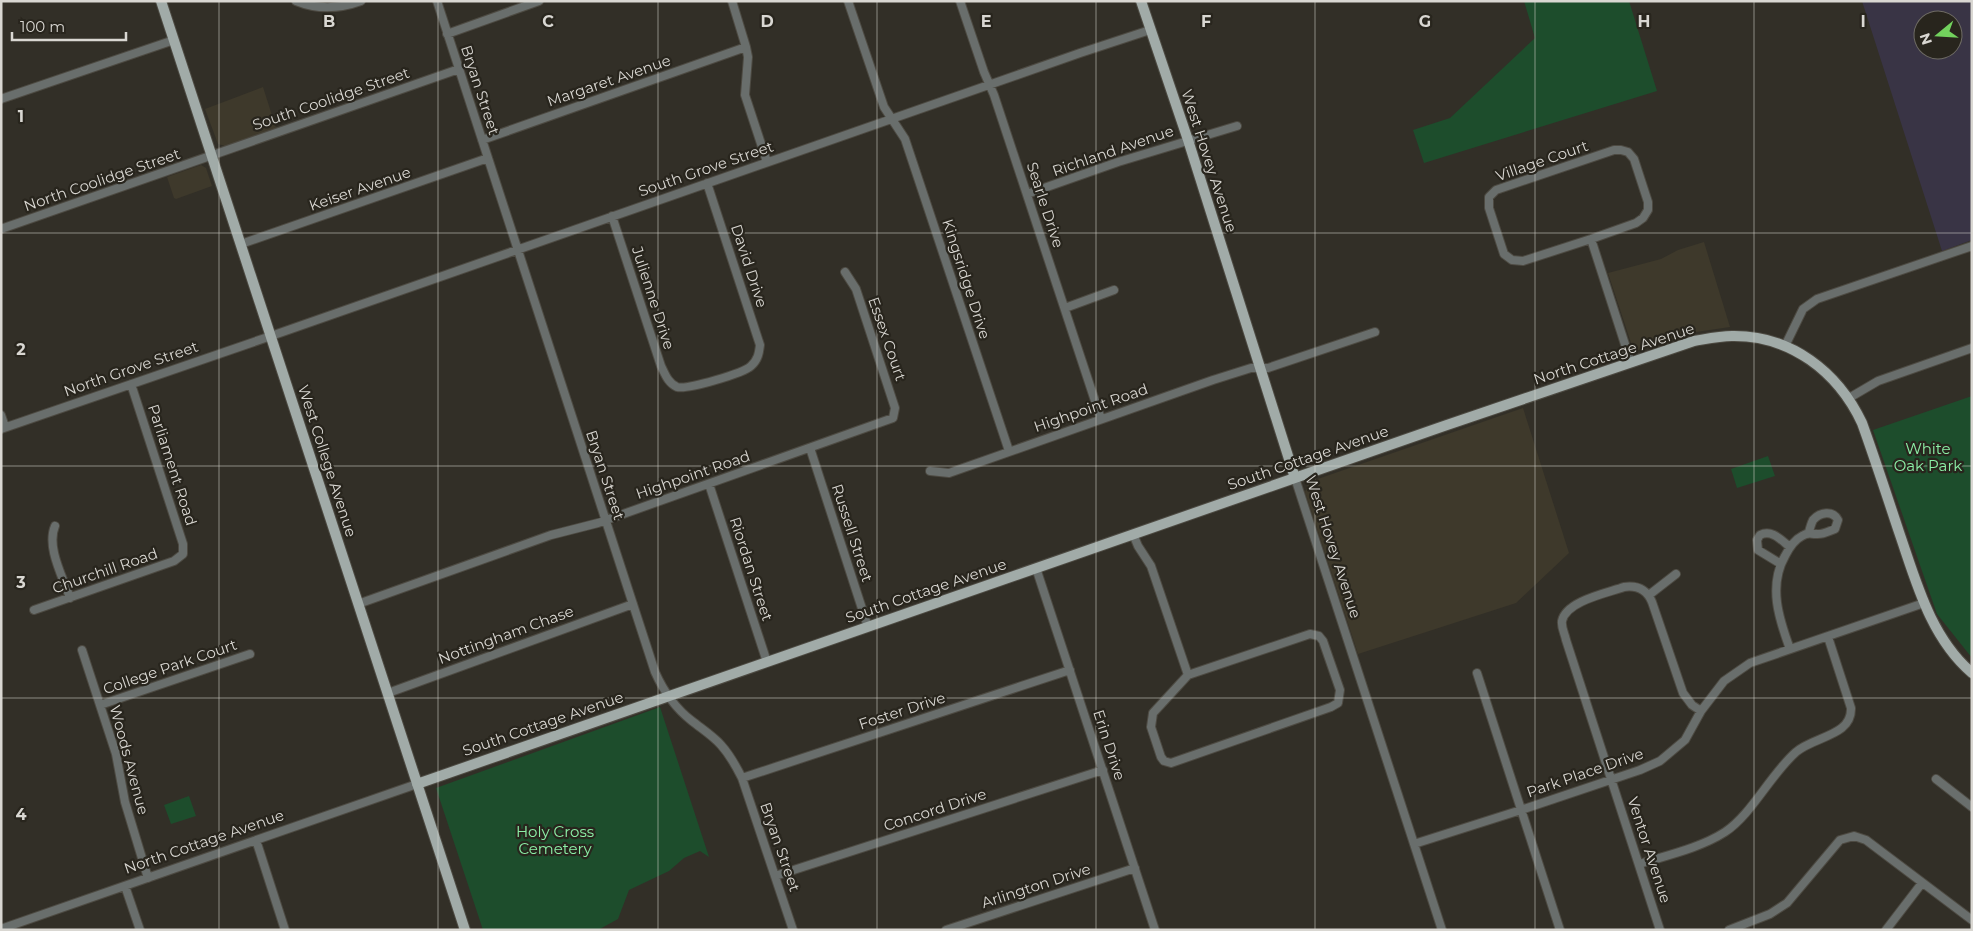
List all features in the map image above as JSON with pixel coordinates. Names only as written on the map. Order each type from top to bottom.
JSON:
[{"type":"main road","name":"West College Avenue","points":[[161,1],[465,930]]},
{"type":"main road","name":"West Hovey Avenue","points":[[1141,1],[1188,140],[1295,478]]},
{"type":"main road","name":"North Cottage Avenue","points":[[1444,426],[1694,342],[1716,337],[1732,336],[1758,338],[1785,346],[1816,364],[1835,380],[1849,398],[1862,423],[1924,604],[1942,638],[1964,666],[1972,673]]},
{"type":"main road","name":"South Cottage Avenue","points":[[417,784],[1444,426]]},
{"type":"street","points":[[296,1],[306,5],[332,8],[360,1]]},
{"type":"street","name":"Bryan Street","points":[[437,1],[655,672],[661,686],[686,717],[721,745],[742,778],[793,930]]},
{"type":"street","points":[[447,34],[539,1]]},
{"type":"street","points":[[732,1],[748,57],[745,96],[767,162]]},
{"type":"street","name":"Kingsridge Drive","points":[[848,1],[876,88],[884,107],[905,139],[1009,451]]},
{"type":"street","name":"Searle Drive","points":[[960,1],[1102,419]]},
{"type":"street","name":"South Grove Street","points":[[271,336],[989,84],[1150,30]]},
{"type":"street","points":[[1,99],[174,40]]},
{"type":"street","name":"Margaret Avenue","points":[[482,140],[746,47]]},
{"type":"street","name":"South Coolidge Street","points":[[212,156],[459,69]]},
{"type":"street","name":"Richland Avenue","points":[[1027,194],[1118,162],[1236,126]]},
{"type":"street","name":"Village Court","points":[[1614,150],[1628,152],[1634,160],[1648,202],[1648,210],[1644,218],[1636,223],[1591,239],[1523,261],[1512,260],[1504,254],[1489,208],[1489,197],[1496,190],[1614,150]]},
{"type":"street","name":"North Coolidge Street","points":[[1,229],[212,156]]},
{"type":"street","name":"Keiser Avenue","points":[[241,244],[488,158]]},
{"type":"street","name":"David Drive","points":[[674,385],[683,388],[691,387],[738,372],[751,367],[758,358],[760,345],[707,183]]},
{"type":"street","name":"Julienne Drive","points":[[612,216],[661,366],[668,379],[674,385]]},
{"type":"street","points":[[1591,239],[1631,363]]},
{"type":"street","points":[[1785,346],[1803,309],[1817,298],[1972,246]]},
{"type":"street","name":"Essex Court","points":[[845,272],[856,289],[895,408],[894,416]]},
{"type":"street","points":[[1065,308],[1114,290]]},
{"type":"street","name":"Highpoint Road","points":[[930,471],[949,473],[1241,371],[1268,368],[1375,332]]},
{"type":"street","name":"North Grove Street","points":[[3,428],[271,336]]},
{"type":"street","points":[[1849,398],[1878,381],[1972,348]]},
{"type":"street","name":"Parliament Road","points":[[131,384],[183,544],[183,554]]},
{"type":"street","points":[[1,415],[3,428]]},
{"type":"street","name":"Highpoint Road","points":[[358,604],[551,535],[606,520],[709,484],[888,421],[894,416]]},
{"type":"street","name":"Russell Street","points":[[810,448],[868,627]]},
{"type":"street","name":"West Hovey Avenue","points":[[1295,478],[1442,930]]},
{"type":"street","name":"Riordan Street","points":[[709,484],[767,662]]},
{"type":"street","points":[[56,526],[52,535],[52,546],[70,598]]},
{"type":"street","points":[[1790,649],[1778,611],[1776,587],[1781,564],[1790,547],[1797,539],[1809,532]]},
{"type":"street","points":[[1781,564],[1758,550],[1757,540],[1760,535],[1768,533],[1774,535],[1790,547]]},
{"type":"street","points":[[1133,534],[1138,546],[1151,566],[1188,675]]},
{"type":"street","name":"Churchill Road","points":[[34,610],[174,561],[183,554]]},
{"type":"street","name":"Erin Drive","points":[[1036,568],[1155,930]]},
{"type":"street","points":[[1676,574],[1649,595],[1683,694],[1692,705],[1701,710]]},
{"type":"street","name":"Ventor Avenue","points":[[1649,595],[1636,587],[1624,587],[1576,604],[1566,613],[1562,623],[1660,930]]},
{"type":"street","name":"Nottingham Chase","points":[[388,693],[633,604]]},
{"type":"street","name":"Park Place Drive","points":[[1414,844],[1521,810],[1660,761],[1685,740],[1701,710],[1717,688],[1750,663],[1924,604]]},
{"type":"street","points":[[1315,634],[1323,641],[1340,690],[1340,697],[1338,703],[1331,708],[1167,763],[1161,757],[1151,727],[1151,719],[1156,708],[1188,675],[1281,643],[1315,634]]},
{"type":"street","points":[[1640,864],[1701,844],[1727,831],[1737,822],[1784,763],[1797,751],[1815,740],[1846,726],[1850,718],[1851,708],[1828,637]]},
{"type":"street","name":"Woods Avenue","points":[[82,650],[116,754],[125,802],[148,878]]},
{"type":"street","name":"College Park Court","points":[[100,706],[250,654]]},
{"type":"street","name":"Foster Drive","points":[[742,778],[1070,670]]},
{"type":"street","points":[[1476,673],[1560,930]]},
{"type":"street","name":"Concord Drive","points":[[775,876],[1102,770]]},
{"type":"street","points":[[1936,780],[1972,807]]},
{"type":"street","name":"North Cottage Avenue","points":[[1,929],[417,784]]},
{"type":"street","points":[[1729,930],[1770,914],[1788,903],[1836,843],[1849,836],[1866,840],[1972,920]]},
{"type":"street","points":[[256,840],[285,930]]},
{"type":"street","name":"Arlington Drive","points":[[946,930],[1135,868]]},
{"type":"street","points":[[1886,930],[1922,883]]},
{"type":"street","points":[[125,886],[140,930]]},
{"type":"street","points":[[25,921],[28,930]]},
{"type":"shaded area","points":[[1862,1],[1972,1],[1972,240],[1942,251]]},
{"type":"shaded area","points":[[263,87],[276,128],[225,146],[218,144],[205,109]]},
{"type":"shaded area","points":[[201,165],[206,168],[212,186],[176,199],[174,198],[167,177]]},
{"type":"shaded area","points":[[1704,242],[1730,327],[1696,332],[1636,351],[1633,349],[1608,273],[1661,259],[1678,250]]},
{"type":"shaded area","points":[[1523,408],[1569,553],[1516,603],[1358,654],[1305,492],[1309,482]]},
{"type":"green space","points":[[1524,1],[1629,1],[1657,91],[1424,163],[1413,130],[1450,118],[1535,38]]},
{"type":"green space","name":"White Oak Park","points":[[1972,396],[1972,658],[1937,614],[1873,430]]},
{"type":"green space","points":[[1768,456],[1775,476],[1737,488],[1731,469]]},
{"type":"green space","name":"Holy Cross Cemetery","points":[[660,707],[709,857],[700,851],[684,858],[669,871],[629,890],[618,919],[598,930],[483,930],[436,788]]},
{"type":"green space","points":[[189,796],[196,816],[171,824],[164,805]]}]
